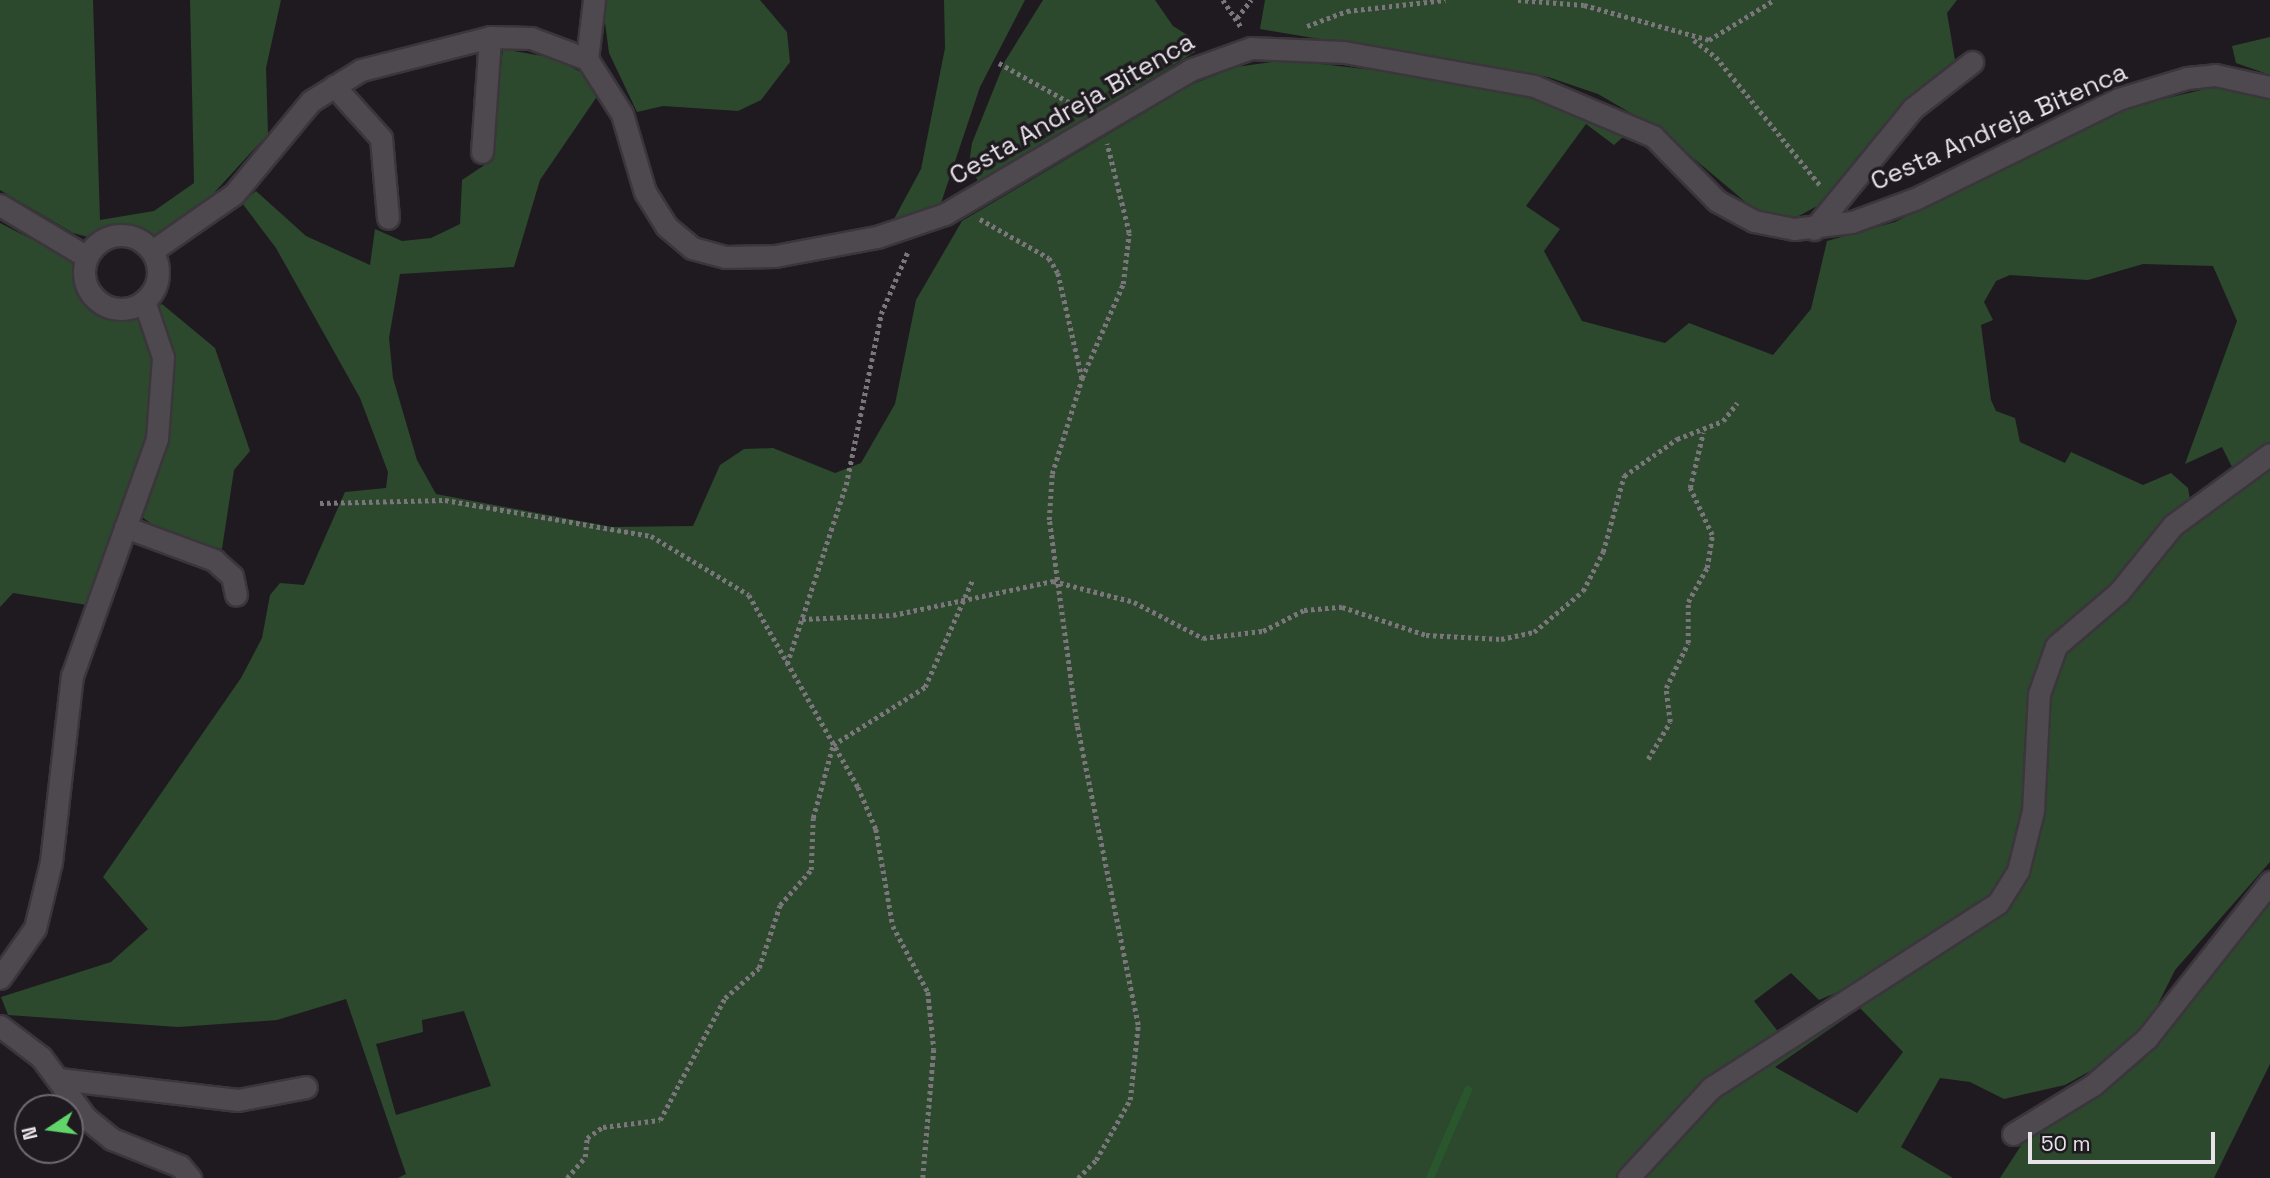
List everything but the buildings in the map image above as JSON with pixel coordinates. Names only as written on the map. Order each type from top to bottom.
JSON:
[{"type":"street","points":[[152,251],[234,194],[302,110],[334,86],[407,55],[491,37],[531,38],[587,59],[594,0]]},
{"type":"street","points":[[482,152],[491,37]]},
{"type":"street","name":"Cesta Andreja Bitenca","points":[[587,59],[622,114],[645,192],[666,226],[692,248],[725,257],[775,256],[918,223],[962,206],[1190,70],[1251,48],[1344,52],[1534,86],[1653,136],[1717,201],[1754,221],[1814,229],[1915,200],[2118,99],[2215,75],[2270,87]]},
{"type":"street","points":[[1814,229],[1913,108],[1972,62]]},
{"type":"street","points":[[334,86],[381,138],[388,218]]},
{"type":"street","points":[[0,205],[87,257]]},
{"type":"street","points":[[120,234],[152,251],[158,275],[144,301],[115,309],[93,297],[84,275],[87,257],[97,242],[120,234]]},
{"type":"street","points":[[0,978],[35,928],[51,862],[72,676],[157,439],[164,396],[163,358],[144,301]]},
{"type":"street","points":[[1628,1178],[1711,1088],[1998,903],[2018,871],[2033,811],[2039,694],[2056,646],[2119,592],[2173,524],[2270,454]]},
{"type":"street","points":[[125,527],[214,560],[232,576],[236,595]]},
{"type":"street","points":[[2013,1134],[2093,1085],[2147,1038],[2270,882]]},
{"type":"street","points":[[0,1026],[60,1079],[86,1118],[112,1139],[180,1166],[190,1178]]},
{"type":"street","points":[[60,1079],[237,1100],[306,1087]]},
{"type":"path","points":[[1223,0],[1237,19],[1251,48]]},
{"type":"path","points":[[1237,19],[1251,0]]},
{"type":"path","points":[[1300,29],[1347,10],[1445,0]]},
{"type":"path","points":[[1518,0],[1584,5],[1694,40],[1716,57],[1820,185]]},
{"type":"path","points":[[1694,40],[1737,27],[1774,0]]},
{"type":"path","points":[[999,63],[1101,123],[1129,233],[1123,284],[1082,377],[1052,474],[1053,581],[1138,1025],[1130,1100],[1096,1160],[1078,1178]]},
{"type":"path","points":[[962,206],[1049,258],[1058,273],[1082,377]]},
{"type":"path","points":[[787,664],[846,485],[881,314],[918,223]]},
{"type":"path","points":[[802,619],[893,615],[965,603],[1053,581],[1134,602],[1203,638],[1263,631],[1304,610],[1342,607],[1426,635],[1469,640],[1523,634],[1583,591],[1603,552],[1624,476],[1677,439],[1703,432],[1737,403]]},
{"type":"path","points":[[1648,759],[1670,722],[1666,688],[1688,643],[1688,602],[1709,557],[1712,535],[1690,488],[1703,432]]},
{"type":"path","points":[[320,503],[444,499],[651,536],[749,595],[876,829],[893,926],[928,992],[934,1049],[923,1178]]},
{"type":"path","points":[[570,1177],[585,1157],[587,1138],[603,1126],[660,1120],[725,998],[759,968],[780,905],[811,870],[813,818],[832,745],[925,688],[965,603],[972,581]]},
{"type":"green space","points":[[0,0],[93,0],[100,220],[154,211],[194,183],[190,0],[281,0],[266,68],[268,134],[201,207],[151,239],[136,230],[92,238],[73,233],[0,190]]},
{"type":"green space","points":[[602,0],[760,0],[787,32],[790,62],[761,100],[738,111],[663,106],[637,112],[609,53]]},
{"type":"green space","points":[[944,0],[1025,0],[980,87],[941,203],[894,219],[921,169],[945,48]]},
{"type":"green space","points":[[1043,0],[1155,0],[1173,26],[1192,38],[1195,52],[979,183],[969,164],[972,143],[1005,61]]},
{"type":"green space","points":[[1265,0],[1957,0],[1947,13],[1955,60],[1951,75],[1839,194],[1797,217],[1755,210],[1660,130],[1598,94],[1548,77],[1260,29]]},
{"type":"green space","points":[[2270,37],[2270,75],[2236,63],[2232,46]]},
{"type":"green space","points":[[503,49],[554,58],[588,76],[598,95],[540,180],[514,267],[400,274],[389,338],[393,378],[417,460],[436,494],[612,527],[693,526],[720,465],[744,449],[773,448],[835,473],[861,463],[895,404],[916,300],[962,221],[1193,84],[1236,67],[1286,60],[1434,77],[1579,109],[1623,137],[1614,145],[1586,124],[1526,206],[1560,229],[1544,251],[1582,321],[1665,343],[1689,323],[1773,355],[1811,309],[1827,241],[1895,222],[2125,108],[2214,87],[2270,98],[2270,447],[2232,467],[2222,447],[2185,464],[2237,321],[2213,266],[2143,264],[2088,280],[2010,275],[1996,281],[1984,302],[1993,320],[1981,325],[1991,400],[1996,411],[2015,418],[2020,442],[2065,463],[2071,452],[2143,485],[2171,473],[2188,488],[2190,500],[2118,582],[2048,649],[2031,799],[2015,865],[1994,900],[1866,980],[1819,1000],[1791,973],[1754,1001],[1780,1034],[1622,1178],[398,1178],[406,1174],[346,999],[277,1020],[178,1027],[8,1015],[1,997],[111,962],[148,929],[103,877],[241,678],[262,638],[270,595],[280,583],[304,585],[345,492],[386,488],[388,472],[360,398],[276,248],[242,203],[256,191],[306,236],[370,265],[375,229],[402,241],[431,238],[460,224],[462,180],[489,162]],"holes":[[[464,1011],[491,1086],[396,1115],[376,1044],[423,1032],[422,1020]]]},
{"type":"green space","points":[[0,223],[78,263],[91,305],[115,316],[140,315],[152,346],[156,410],[87,605],[13,593],[0,607]]},
{"type":"green space","points":[[162,304],[215,348],[250,451],[234,470],[222,549],[163,532],[139,515],[163,455],[171,410],[173,356],[156,307]]},
{"type":"green space","points":[[2270,464],[2270,862],[2175,970],[2150,1020],[2108,1061],[2065,1085],[2004,1099],[1970,1082],[1940,1078],[1901,1147],[1953,1178],[1633,1178],[1694,1109],[2024,872],[2044,696],[2060,653],[2173,535]],"holes":[[[1860,1008],[1903,1052],[1857,1113],[1775,1067]]]},
{"type":"green space","points":[[2270,891],[2270,1064],[2214,1178],[2000,1178],[2022,1144],[2094,1093]]},
{"type":"waterway","points":[[1430,1178],[1468,1090]]}]
